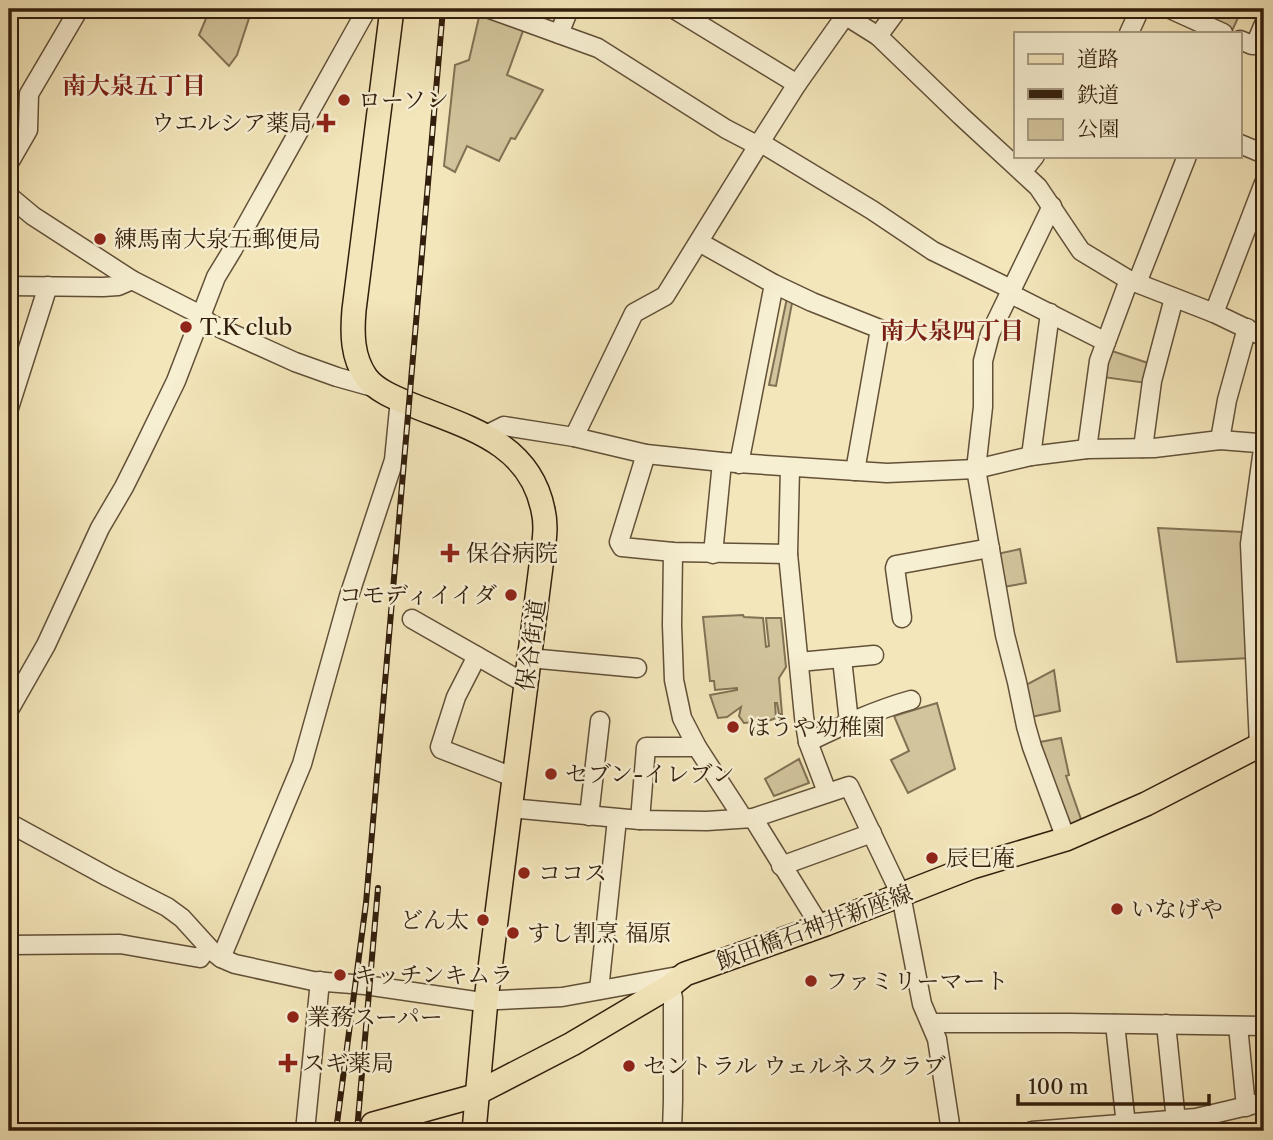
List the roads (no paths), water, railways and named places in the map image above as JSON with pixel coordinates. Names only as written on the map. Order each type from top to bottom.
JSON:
[{"type":"main road","name":"保谷街道","points":[[392,9],[352,328],[357,360],[366,376],[390,394],[486,435],[502,445],[523,465],[534,483],[543,509],[544,537],[486,1000],[474,1131]]},
{"type":"main road","name":"飯田橋石神井新座線","points":[[373,1124],[471,1097],[572,1044],[675,980],[972,867],[1066,839],[1146,804],[1262,744]]},
{"type":"street","points":[[9,163],[28,130],[29,94],[79,9]]},
{"type":"street","points":[[9,710],[47,643],[100,528],[120,494],[176,381],[216,276],[367,9]]},
{"type":"street","points":[[490,9],[598,48],[726,129],[776,152],[872,210],[933,251],[1106,342]]},
{"type":"street","points":[[559,34],[569,9]]},
{"type":"street","points":[[674,9],[797,85]]},
{"type":"street","points":[[878,36],[898,9]]},
{"type":"street","points":[[1129,32],[1140,9]]},
{"type":"street","points":[[1170,9],[1203,16],[1222,32]]},
{"type":"street","points":[[574,437],[634,313],[666,296],[797,85],[839,11],[878,36],[1023,172],[1052,206],[1081,251],[1133,282],[1214,313],[1264,337]]},
{"type":"street","points":[[1242,41],[1255,45],[1264,24]]},
{"type":"street","points":[[1242,145],[1264,154]]},
{"type":"street","points":[[1023,172],[1034,158]]},
{"type":"street","points":[[1087,449],[1099,360],[1186,158]]},
{"type":"street","points":[[1214,313],[1264,183]]},
{"type":"street","points":[[9,196],[33,216],[132,280],[211,324],[295,362],[390,394],[394,460],[349,596],[302,764],[209,954]]},
{"type":"street","points":[[1052,206],[990,334],[983,361],[983,408],[976,469],[1005,635],[1026,726],[1066,839]]},
{"type":"street","points":[[699,242],[774,284],[880,329],[855,471]]},
{"type":"street","points":[[9,286],[103,287],[118,286],[132,280]]},
{"type":"street","points":[[713,554],[731,463],[774,284]]},
{"type":"street","points":[[9,408],[48,286]]},
{"type":"street","points":[[1143,448],[1152,381],[1174,298]]},
{"type":"street","points":[[1031,456],[1050,313]]},
{"type":"street","points":[[1220,440],[1227,400],[1247,328]]},
{"type":"street","points":[[486,435],[504,426],[574,437],[646,454],[790,468],[914,473],[976,469],[1031,456],[1087,449],[1154,448],[1220,440],[1258,443],[1263,449],[1250,544],[1262,744]]},
{"type":"street","points":[[646,454],[619,542],[622,547],[713,554],[788,554]]},
{"type":"street","points":[[790,468],[788,554],[808,742],[827,792]]},
{"type":"street","points":[[902,618],[896,565],[990,548]]},
{"type":"street","points":[[673,552],[674,680],[682,718],[697,747],[782,866],[820,926]]},
{"type":"street","points":[[412,619],[526,684]]},
{"type":"street","points":[[799,662],[874,655]]},
{"type":"street","points":[[477,656],[456,696],[439,744],[441,750],[513,777]]},
{"type":"street","points":[[529,658],[637,668]]},
{"type":"street","points":[[842,659],[849,722]]},
{"type":"street","points":[[808,742],[849,722],[911,700]]},
{"type":"street","points":[[589,816],[600,721]]},
{"type":"street","points":[[640,820],[646,747],[697,747]]},
{"type":"street","points":[[510,808],[640,820],[706,821],[748,818],[849,786],[901,895],[922,1004],[937,1039],[951,1131]]},
{"type":"street","points":[[599,990],[617,818]]},
{"type":"street","points":[[9,823],[167,907],[181,918],[209,954]]},
{"type":"street","points":[[782,866],[872,833]]},
{"type":"street","points":[[9,945],[120,944],[209,954],[235,964],[313,981],[356,984],[475,1001],[562,997],[675,980],[672,1131]]},
{"type":"street","points":[[305,1131],[320,981]]},
{"type":"street","points":[[932,1023],[1264,1026]]},
{"type":"street","points":[[1115,1024],[1126,1125]]},
{"type":"street","points":[[1166,1024],[1176,1121]]},
{"type":"street","points":[[1238,1026],[1246,1107]]},
{"type":"street","points":[[1032,1131],[1176,1121],[1264,1102]]},
{"type":"railway","points":[[336,1131],[366,903],[443,9]]},
{"type":"railway","points":[[357,1131],[378,888]]},
{"type":"place","name":"ローソン","points":[[344,100]]},
{"type":"place","name":"ウエルシア薬局","points":[[326,123]]},
{"type":"place","name":"練馬南大泉五郵便局","points":[[100,239]]},
{"type":"place","name":"T.K club","points":[[186,327]]},
{"type":"place","name":"保谷病院","points":[[450,553]]},
{"type":"place","name":"コモディイイダ","points":[[511,595]]},
{"type":"place","name":"ほうや幼稚園","points":[[733,727]]},
{"type":"place","name":"セブン-イレブン","points":[[551,774]]},
{"type":"place","name":"辰巳庵","points":[[932,858]]},
{"type":"place","name":"ココス","points":[[524,873]]},
{"type":"place","name":"いなげや","points":[[1117,909]]},
{"type":"place","name":"どん太","points":[[483,920]]},
{"type":"place","name":"すし割烹 福原","points":[[513,933]]},
{"type":"place","name":"キッチンキムラ","points":[[340,975]]},
{"type":"place","name":"ファミリーマート","points":[[811,981]]},
{"type":"place","name":"業務スーパー","points":[[293,1017]]},
{"type":"place","name":"スギ薬局","points":[[288,1063]]},
{"type":"place","name":"セントラル ウェルネスクラブ","points":[[629,1066]]},
{"type":"district","name":"南大泉五丁目","points":[[134,85]]},
{"type":"district","name":"南大泉四丁目","points":[[952,330]]}]
